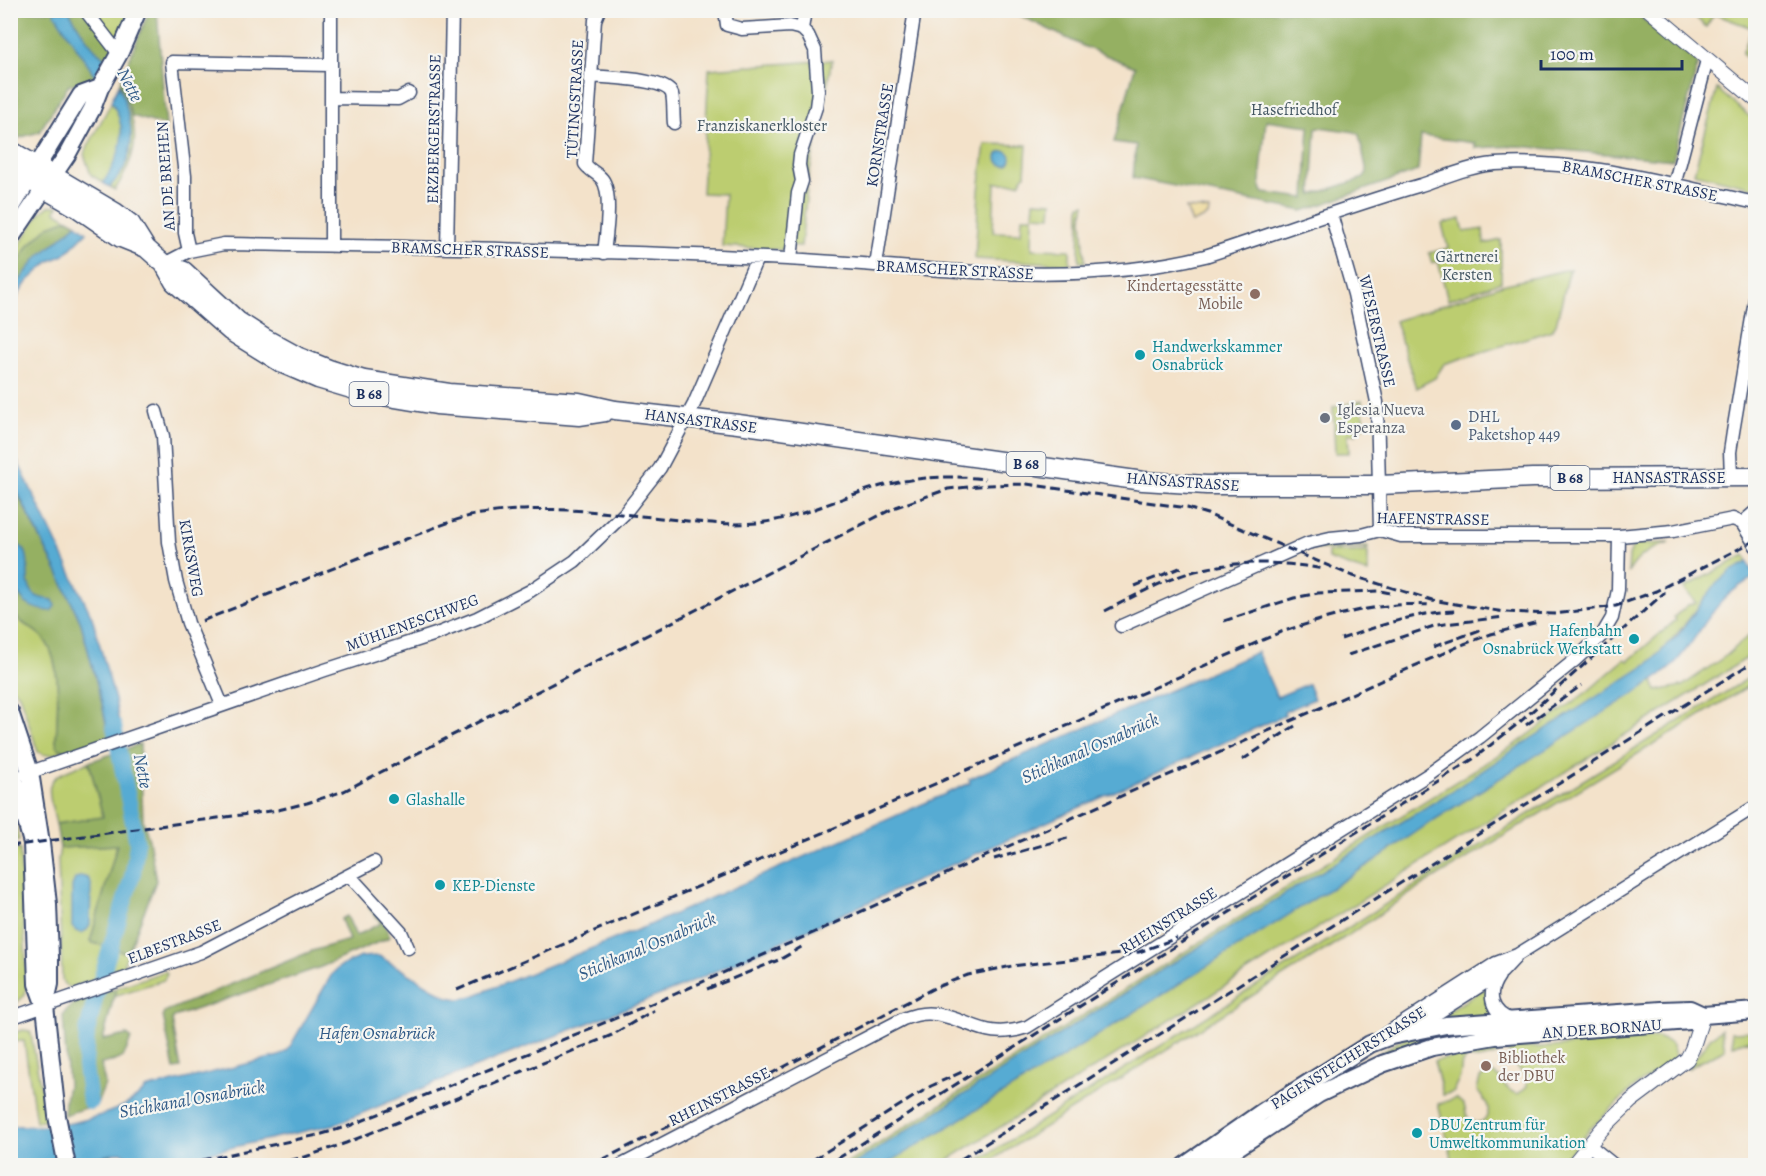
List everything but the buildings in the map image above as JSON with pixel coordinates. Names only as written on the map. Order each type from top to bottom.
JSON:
[{"type":"main road","points":[[10,210],[41,177],[92,109],[138,10]]},
{"type":"main road","name":"B 68","points":[[10,150],[41,177]]},
{"type":"main road","name":"B 68","points":[[10,169],[41,177],[131,224],[146,248],[164,264]]},
{"type":"main road","points":[[10,239],[41,177]]},
{"type":"main road","name":"HANSASTRASSE","points":[[164,264],[184,272],[232,316],[297,356],[364,380],[449,393],[579,402],[615,410],[687,417],[1152,482],[1215,485],[1380,485],[1532,478],[1755,477]]},
{"type":"main road","points":[[10,712],[17,773],[48,904],[50,984],[45,1005],[57,1116],[66,1166]]},
{"type":"main road","name":"AN DER BORNAU","points":[[1370,1044],[1410,1030],[1446,1025],[1690,1009],[1703,1015]]},
{"type":"main road","points":[[1703,1015],[1755,1011]]},
{"type":"main road","name":"AN DER BORNAU","points":[[1319,1094],[1382,1064],[1449,1043],[1495,1036],[1690,1021],[1703,1015]]},
{"type":"main road","points":[[1319,1094],[1334,1079],[1410,1030]]},
{"type":"main road","name":"PAGENSTECHERSTRASSE","points":[[1184,1166],[1262,1112],[1370,1044]]},
{"type":"main road","name":"PAGENSTECHERSTRASSE","points":[[1209,1166],[1319,1094]]},
{"type":"street","points":[[85,10],[116,50],[116,59]]},
{"type":"street","points":[[331,10],[331,246]]},
{"type":"street","name":"ERZBERGERSTRASSE","points":[[447,248],[452,10]]},
{"type":"street","name":"TÜTINGSTRASSE","points":[[599,10],[595,20],[585,164],[590,171],[601,178],[607,190],[604,254]]},
{"type":"street","points":[[725,10],[727,25],[742,28],[790,26],[802,29],[808,35],[818,60],[816,107],[800,155],[802,181],[798,193],[791,260]]},
{"type":"street","points":[[802,29],[805,10]]},
{"type":"street","name":"KORNSTRASSE","points":[[876,265],[915,10]]},
{"type":"street","points":[[1648,10],[1755,99]]},
{"type":"street","points":[[1672,185],[1677,177],[1707,60]]},
{"type":"street","name":"AN DE BREHEN","points":[[189,251],[185,233],[185,176],[172,62],[330,65]]},
{"type":"street","points":[[590,76],[653,82],[665,86],[672,94],[674,123]]},
{"type":"street","points":[[331,98],[398,99],[409,93]]},
{"type":"street","name":"BRAMSCHER STRASSE","points":[[164,264],[189,251],[224,244],[447,248],[757,258],[1027,273],[1111,272],[1205,256],[1464,171],[1495,165],[1565,165],[1755,203]]},
{"type":"street","name":"WESERSTRASSE","points":[[1331,214],[1354,294],[1377,402],[1380,530]]},
{"type":"street","name":"MÜHLENESCHWEG","points":[[17,773],[109,745],[439,633],[477,618],[530,591],[575,561],[624,514],[660,468],[687,417],[757,258]]},
{"type":"street","points":[[1731,476],[1730,452],[1755,294]]},
{"type":"street","name":"KIRKSWEG","points":[[156,411],[163,436],[170,542],[176,581],[189,626],[222,705]]},
{"type":"street","points":[[1755,511],[1742,523],[1755,546]]},
{"type":"street","name":"HAFENSTRASSE","points":[[1121,626],[1308,543],[1330,538],[1361,535],[1380,530],[1401,536],[1619,536],[1673,531],[1726,519],[1742,523]]},
{"type":"street","name":"RHEINSTRASSE","points":[[620,1166],[903,1019],[917,1014],[933,1013],[991,1032],[1004,1033],[1027,1027],[1407,788],[1480,737],[1575,660],[1602,635],[1616,606],[1619,536]]},
{"type":"street","name":"PAGENSTECHERSTRASSE","points":[[1370,1044],[1496,963],[1517,955],[1755,806]]},
{"type":"street","name":"ELBESTRASSE","points":[[10,1018],[201,952],[374,862]]},
{"type":"street","points":[[350,876],[400,932],[408,948]]},
{"type":"street","name":"PAGENSTECHERSTRASSE","points":[[1410,1030],[1502,972],[1517,955]]},
{"type":"street","points":[[1502,972],[1493,984],[1491,999],[1496,1011],[1503,1017],[1514,1021]]},
{"type":"street","points":[[1572,1166],[1589,1144],[1639,1094],[1687,1059],[1696,1040],[1703,1015]]},
{"type":"street","points":[[1589,1144],[1616,1166]]},
{"type":"green space","points":[[11,11],[94,11],[118,42],[97,79],[69,85],[39,132],[15,139],[11,136]]},
{"type":"green space","points":[[94,11],[129,11],[118,42]]},
{"type":"green space","points":[[149,11],[157,11],[166,126],[132,116],[121,84],[119,85]]},
{"type":"green space","name":"Hasefriedhof","points":[[1011,11],[1633,11],[1698,63],[1673,160],[1518,146],[1475,148],[1475,143],[1421,136],[1418,171],[1303,211],[1133,178],[1136,145],[1114,142],[1135,67],[1083,46]],"holes":[[[1266,120],[1309,126],[1305,198],[1264,193],[1262,190],[1260,183]],[[1316,128],[1355,132],[1359,135],[1367,172],[1364,178],[1312,195]]]},
{"type":"green space","points":[[1689,11],[1755,11],[1755,65],[1742,54],[1752,28],[1714,14],[1706,27]]},
{"type":"green space","name":"Franziskanerkloster","points":[[832,60],[808,181],[801,246],[785,245],[782,250],[722,246],[725,194],[702,193],[709,69]]},
{"type":"green space","points":[[121,84],[134,126],[134,138],[130,161],[115,190],[91,175],[84,154]]},
{"type":"green space","points":[[1717,89],[1755,121],[1755,188],[1694,173]]},
{"type":"green space","points":[[985,144],[1027,145],[1025,175],[1019,183],[995,183],[993,232],[1021,233],[1022,217],[1033,217],[1032,249],[1070,250],[1070,264],[975,259],[979,191]]},
{"type":"green space","points":[[1034,201],[1052,202],[1051,216],[1033,215]]},
{"type":"green space","points":[[1085,204],[1082,218],[1085,262],[1079,262],[1080,205]]},
{"type":"green space","points":[[49,206],[58,206],[55,211],[68,219],[58,222],[42,233],[28,248],[11,273],[11,258],[40,213]]},
{"type":"green space","points":[[68,219],[77,224],[36,259],[11,296],[11,273],[30,244],[49,226]]},
{"type":"green space","name":"Gärtnerei Kersten","points":[[1461,219],[1464,232],[1483,229],[1484,244],[1501,240],[1501,282],[1448,300],[1438,261],[1432,263],[1429,253],[1448,248],[1442,224]]},
{"type":"green space","points":[[1570,269],[1556,324],[1552,330],[1444,364],[1435,378],[1416,388],[1395,321],[1502,285]]},
{"type":"green space","points":[[1362,401],[1364,427],[1356,428],[1356,434],[1348,434],[1349,453],[1335,453],[1333,407]]},
{"type":"green space","points":[[10,479],[81,623],[102,703],[109,738],[65,751],[58,748],[56,742],[58,687],[53,658],[41,636],[20,621],[11,608]]},
{"type":"green space","points":[[1331,543],[1332,547],[1368,547],[1368,549],[1309,549]]},
{"type":"green space","points":[[1670,543],[1646,553],[1636,561],[1628,573],[1629,556],[1633,546]]},
{"type":"green space","points":[[1328,552],[1368,552],[1368,573],[1328,559]]},
{"type":"green space","points":[[1745,555],[1748,562],[1717,586],[1668,644],[1638,671],[1653,680],[1656,691],[1682,686],[1727,655],[1755,630],[1755,653],[940,1165],[843,1166],[1519,742],[1588,691],[1625,659],[1628,661],[1676,620],[1674,617],[1688,605],[1696,603],[1684,588]]},
{"type":"green space","points":[[10,608],[20,621],[41,636],[53,658],[58,687],[56,742],[58,748],[65,751],[48,755],[38,752],[19,694],[11,687]]},
{"type":"green space","points":[[1755,674],[1755,682],[1417,889],[1347,936],[984,1165],[971,1165],[1548,802]]},
{"type":"green space","points":[[140,744],[143,821],[149,840],[156,881],[128,953],[90,942],[117,845],[60,848],[56,824],[103,817],[89,762]]},
{"type":"green space","points":[[89,762],[103,817],[56,824],[50,797],[52,782],[56,777]]},
{"type":"green space","points":[[11,804],[19,840],[10,842]]},
{"type":"green space","points":[[117,845],[90,942],[128,953],[121,971],[68,987],[62,979],[58,859],[60,848]]},
{"type":"green space","points":[[20,849],[27,983],[25,995],[11,1008],[10,850]]},
{"type":"green space","points":[[371,907],[383,921],[390,937],[321,967],[174,1017],[172,1020],[181,1068],[174,1069],[164,1012],[312,951],[349,940],[341,919],[347,916],[356,936],[381,923],[369,908]]},
{"type":"green space","points":[[165,971],[167,973],[164,980],[114,996],[116,988]]},
{"type":"green space","points":[[1487,987],[1486,1004],[1495,1016],[1449,1019],[1446,1013]]},
{"type":"green space","points":[[116,988],[103,1040],[127,1035],[131,1038],[126,1051],[122,1058],[101,1064],[105,1084],[97,1104],[64,1115],[68,1085],[63,1016],[72,1005],[79,1001]]},
{"type":"green space","points":[[1721,1029],[1725,1049],[1687,1069],[1711,1037]]},
{"type":"green space","points":[[23,1030],[30,1031],[31,1034],[40,1083],[51,1117],[36,1122],[24,1041],[11,1042],[11,1034]]},
{"type":"green space","points":[[1443,1030],[1445,1039],[1361,1065],[1404,1038]]},
{"type":"green space","points":[[1755,1031],[1755,1039],[1733,1045],[1731,1032]]},
{"type":"green space","points":[[1657,1037],[1671,1043],[1676,1058],[1632,1089],[1590,1129],[1560,1165],[1441,1165],[1453,1162],[1438,1104],[1456,1098],[1464,1105],[1469,1119],[1476,1123],[1483,1121],[1488,1111],[1486,1103],[1477,1090],[1480,1078],[1493,1074],[1512,1092],[1518,1094],[1527,1086],[1526,1075],[1518,1068],[1510,1053],[1504,1050],[1493,1056],[1464,1060],[1454,1092],[1443,1095],[1434,1061],[1502,1047],[1551,1047]]},
{"type":"green space","points":[[112,1154],[113,1165],[73,1165],[73,1163]]},
{"type":"sand","points":[[1186,208],[1209,210],[1208,216],[1192,223]]},
{"type":"water","points":[[53,11],[69,11],[91,44],[108,60],[97,79]]},
{"type":"water","points":[[119,85],[129,116],[131,147],[123,171],[110,187],[103,183],[115,163],[121,143],[120,123],[111,101]]},
{"type":"water","points":[[1001,151],[1007,151],[1011,158],[1007,165],[1001,165],[997,161],[997,155]]},
{"type":"water","points":[[77,224],[87,232],[64,255],[50,261],[27,282],[18,295],[11,316],[11,296],[18,283],[36,259]]},
{"type":"water","points":[[10,429],[15,456],[92,617],[115,700],[121,734],[109,738],[81,623],[11,479]]},
{"type":"water","points":[[11,542],[25,551],[30,589],[39,597],[53,600],[55,606],[51,611],[28,605],[20,597],[16,585],[17,565],[12,553]]},
{"type":"water","points":[[1748,562],[1755,577],[1739,586],[1716,608],[1681,657],[1669,669],[1638,691],[1057,1061],[885,1165],[852,1165],[1155,974],[1452,791],[1648,664],[1678,635],[1715,585],[1731,571]]},
{"type":"water","name":"Hafen Osnabrück","points":[[1257,652],[1277,697],[1308,684],[1314,699],[1284,712],[1285,715],[678,988],[336,1124],[149,1166],[121,1152],[62,1165],[11,1165],[10,1126],[55,1125],[99,1116],[127,1104],[145,1089],[279,1056],[288,1050],[332,974],[339,967],[360,957],[379,956],[448,997],[460,999],[473,996],[652,924],[970,783],[969,779]]},
{"type":"water","points":[[81,876],[88,878],[91,884],[90,925],[81,933],[72,927],[72,886],[75,879]]},
{"type":"waterway","name":"Nette","points":[[90,1102],[85,1066],[87,1032],[133,873],[137,843],[114,726]]},
{"type":"railway","points":[[202,621],[436,527],[470,516],[538,509],[708,523],[765,522],[791,517],[864,491],[894,483],[939,477],[985,479]]},
{"type":"railway","points":[[10,846],[278,810],[344,791],[896,507],[948,489],[1027,484],[1187,508],[1207,514],[1350,575],[1432,600],[1504,612],[1555,614],[1616,606],[1656,591],[1756,540]]},
{"type":"railway","points":[[1105,611],[1168,581],[1212,567],[1268,563],[1323,569]]},
{"type":"railway","points":[[1135,586],[1182,567]]},
{"type":"railway","points":[[1224,621],[1294,598],[1318,593],[1381,591],[1390,593]]},
{"type":"railway","points":[[826,1166],[1473,759],[1520,722],[1665,592]]},
{"type":"railway","points":[[457,990],[830,830],[1281,632],[1354,611],[1392,605],[1430,605]]},
{"type":"railway","points":[[1341,639],[1412,617],[1456,611]]},
{"type":"railway","points":[[1348,655],[1437,625],[1504,617]]},
{"type":"railway","points":[[176,1166],[349,1126],[673,995],[1464,644],[1491,634],[1538,622]]},
{"type":"railway","points":[[1433,647],[1480,630]]},
{"type":"railway","points":[[950,1166],[1756,660]]},
{"type":"railway","points":[[1526,725],[1582,685]]},
{"type":"railway","points":[[1242,760],[1295,726]]},
{"type":"railway","points":[[994,859],[1071,837]]},
{"type":"railway","points":[[590,1166],[934,988],[968,975],[1012,966],[1139,952],[1177,938]]},
{"type":"railway","points":[[707,989],[781,959],[803,946]]},
{"type":"railway","points":[[263,1166],[305,1157],[346,1143],[612,1035],[654,1010]]},
{"type":"railway","points":[[803,1166],[931,1086],[962,1072]]},
{"type":"place","name":"Kindertagesstätte Mobile","points":[[1255,294]]},
{"type":"place","name":"Handwerkskammer Osnabrück","points":[[1140,355]]},
{"type":"place","name":"Iglesia Nueva Esperanza","points":[[1325,418]]},
{"type":"place","name":"DHL Paketshop 449","points":[[1456,425]]},
{"type":"place","name":"Hafenbahn Osnabrück Werkstatt","points":[[1634,639]]},
{"type":"place","name":"Glashalle","points":[[394,799]]},
{"type":"place","name":"KEP-Dienste","points":[[440,885]]},
{"type":"place","name":"Bibliothek der DBU","points":[[1486,1066]]},
{"type":"place","name":"DBU Zentrum für Umweltkommunikation","points":[[1417,1133]]},
{"type":"water label","name":"Stichkanal Osnabrück","points":[[1090,748]]},
{"type":"water label","name":"Stichkanal Osnabrück","points":[[647,946]]},
{"type":"water label","name":"Stichkanal Osnabrück","points":[[192,1099]]}]
